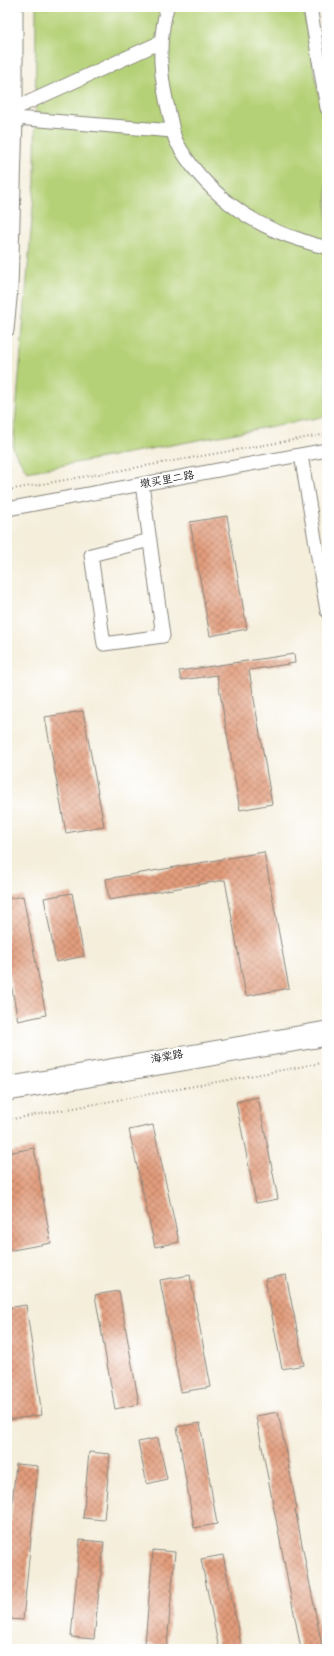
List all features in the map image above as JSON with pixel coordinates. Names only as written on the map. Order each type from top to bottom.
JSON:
[{"type":"street","points":[[7,330],[11,288],[16,113],[16,7]]},
{"type":"street","points":[[167,7],[162,26],[160,62],[163,87],[175,140],[214,190],[234,207],[262,226],[292,238],[327,247]]},
{"type":"street","points":[[310,7],[327,108]]},
{"type":"street","points":[[16,113],[161,42]]},
{"type":"street","points":[[16,113],[173,131]]},
{"type":"street","name":"墩买里二路","points":[[7,509],[327,450]]},
{"type":"street","points":[[301,455],[327,611]]},
{"type":"street","points":[[142,484],[164,636],[104,644],[91,555],[150,540]]},
{"type":"street","name":"海棠路","points":[[7,1084],[327,1028]]},
{"type":"street","name":"海棠路","points":[[7,1094],[327,1039]]},
{"type":"path","points":[[8,490],[327,434]]},
{"type":"path","points":[[7,1120],[327,1062]]},
{"type":"green space","points":[[36,7],[303,7],[327,142],[327,416],[27,472],[13,449],[35,183]]},
{"type":"building","points":[[227,516],[247,629],[210,636],[190,522]]},
{"type":"building","points":[[294,654],[295,663],[249,670],[272,804],[240,810],[217,675],[181,680],[179,671]]},
{"type":"building","points":[[83,711],[104,826],[66,833],[45,717]]},
{"type":"building","points":[[264,852],[289,988],[246,996],[225,880],[109,900],[106,879]]},
{"type":"building","points":[[72,893],[84,956],[56,962],[44,898]]},
{"type":"building","points":[[23,896],[46,1015],[18,1021],[7,963],[7,899]]},
{"type":"building","points":[[258,1097],[278,1199],[256,1203],[236,1102]]},
{"type":"building","points":[[153,1125],[179,1242],[155,1247],[129,1130]]},
{"type":"building","points":[[34,1148],[51,1243],[7,1251],[7,1153]]},
{"type":"building","points":[[190,1275],[211,1387],[181,1392],[160,1280]]},
{"type":"building","points":[[286,1275],[304,1365],[282,1369],[265,1279]]},
{"type":"building","points":[[119,1291],[139,1404],[115,1409],[95,1295]]},
{"type":"building","points":[[26,1305],[42,1415],[7,1420],[7,1308]]},
{"type":"building","points":[[278,1412],[297,1509],[295,1509],[322,1646],[307,1649],[301,1649],[256,1416]]},
{"type":"building","points":[[200,1423],[217,1524],[194,1528],[177,1427]]},
{"type":"building","points":[[158,1438],[167,1479],[147,1484],[138,1442]]},
{"type":"building","points":[[89,1452],[110,1454],[104,1520],[83,1518]]},
{"type":"building","points":[[16,1464],[38,1466],[23,1620],[7,1619],[7,1559]]},
{"type":"building","points":[[80,1540],[104,1542],[94,1639],[71,1637]]},
{"type":"building","points":[[153,1550],[175,1552],[167,1646],[145,1644]]},
{"type":"building","points":[[223,1555],[242,1649],[219,1649],[201,1559]]}]
